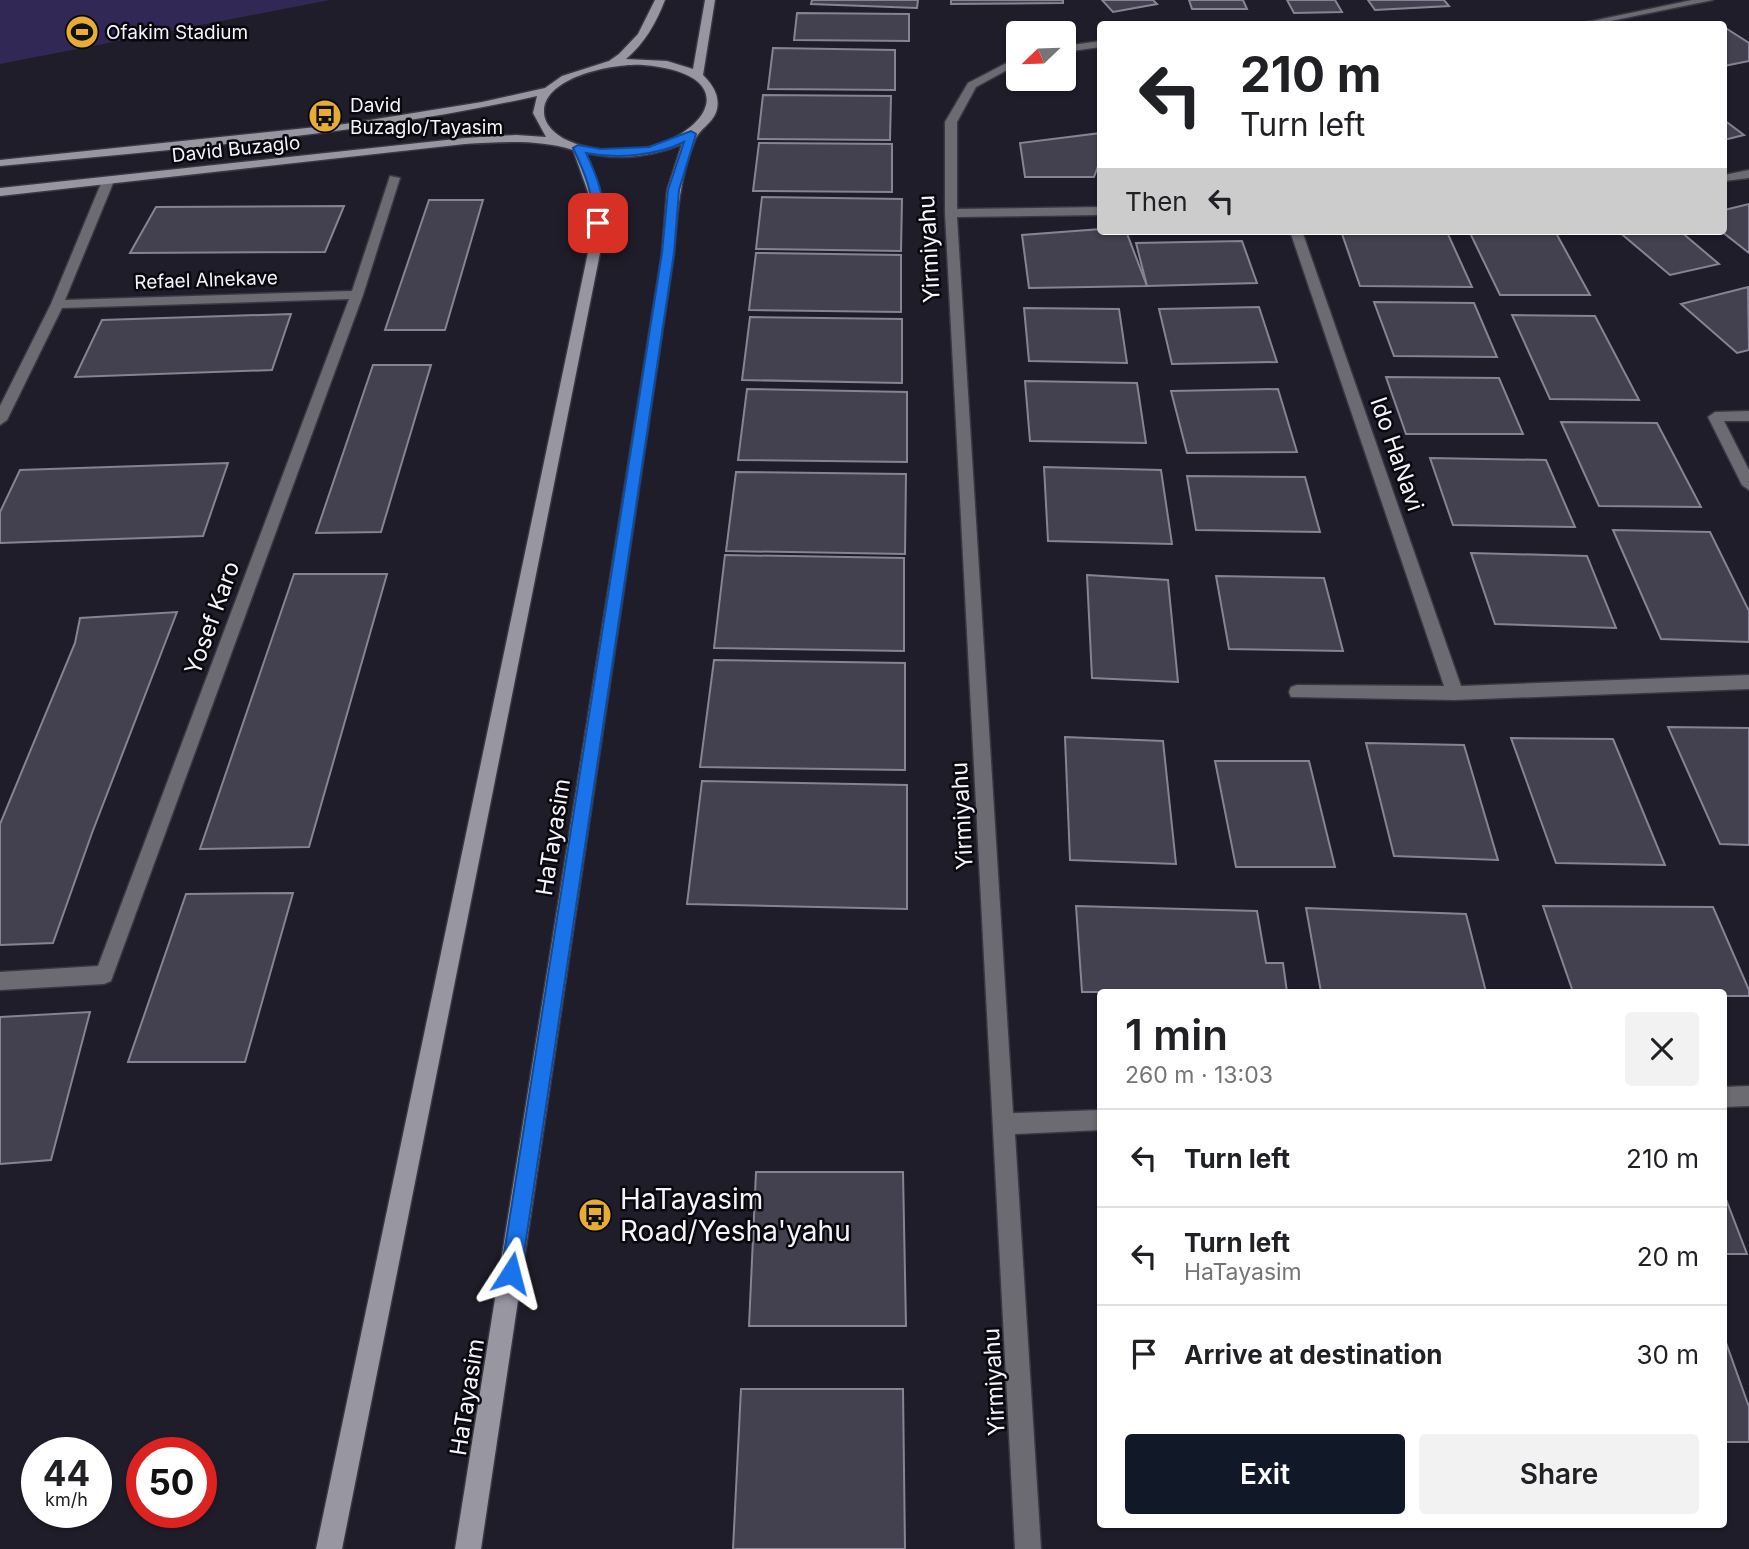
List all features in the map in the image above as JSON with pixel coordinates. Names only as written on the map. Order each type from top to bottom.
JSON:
[{"type":"main road","points":[[614,62],[640,41],[650,27],[660,0]]},
{"type":"main road","points":[[697,76],[710,0]]},
{"type":"main road","points":[[549,90],[539,111],[541,122],[548,132],[560,141],[601,153],[650,150],[673,143],[691,134],[707,119],[713,104],[709,89],[697,76],[677,67],[652,61],[614,62]]},
{"type":"main road","name":"David Buzaglo","points":[[0,163],[335,130],[436,115],[549,90],[576,72],[614,62]]},
{"type":"main road","name":"HaTayasim","points":[[468,1549],[668,253],[673,190],[691,134]]},
{"type":"main road","name":"David Buzaglo","points":[[0,192],[465,141],[516,138],[560,141]]},
{"type":"main road","points":[[329,1549],[597,238],[599,209],[593,180],[578,148]]},
{"type":"street","points":[[1599,21],[1708,0]]},
{"type":"street","points":[[1076,47],[1097,45]]},
{"type":"street","name":"Yirmiyahu","points":[[1006,66],[971,85],[951,122],[951,213],[1028,1549]]},
{"type":"street","points":[[1727,178],[1749,174]]},
{"type":"street","name":"Yosef Karo","points":[[0,981],[104,975],[357,295],[394,178]]},
{"type":"street","points":[[0,419],[57,304],[108,181]]},
{"type":"street","points":[[951,213],[1097,211]]},
{"type":"street","name":"Ido HaNavi","points":[[1297,235],[1455,692]]},
{"type":"street","name":"Refael Alnekave","points":[[57,304],[357,295]]},
{"type":"street","points":[[1749,416],[1715,417],[1749,485]]},
{"type":"street","points":[[1297,692],[1455,692],[1749,682]]},
{"type":"street","points":[[1727,1097],[1749,1096]]},
{"type":"street","points":[[1004,1124],[1097,1120]]},
{"type":"shaded area","name":"Ofakim Stadium","points":[[0,0],[330,0],[0,64]]},
{"type":"building","points":[[812,0],[918,0],[917,8],[811,4]]},
{"type":"building","points":[[951,0],[1063,0],[1063,3],[951,4]]},
{"type":"building","points":[[1102,0],[1153,0],[1157,4],[1113,12]]},
{"type":"building","points":[[1189,0],[1243,0],[1247,9],[1192,9]]},
{"type":"building","points":[[1287,0],[1335,0],[1342,12],[1294,13]]},
{"type":"building","points":[[1368,0],[1444,0],[1449,6],[1375,10]]},
{"type":"building","points":[[797,13],[909,14],[909,41],[794,40]]},
{"type":"building","points":[[1727,29],[1749,43],[1749,61],[1727,65]]},
{"type":"building","points":[[773,48],[895,50],[895,90],[768,89]]},
{"type":"building","points":[[763,95],[891,96],[890,140],[758,139]]},
{"type":"building","points":[[1727,122],[1744,135],[1727,139]]},
{"type":"building","points":[[1097,133],[1097,169],[1094,177],[1025,177],[1020,143]]},
{"type":"building","points":[[759,143],[892,144],[892,192],[753,191]]},
{"type":"building","points":[[762,197],[902,199],[901,251],[756,249]]},
{"type":"building","points":[[429,200],[483,200],[445,330],[385,330]]},
{"type":"building","points":[[1749,204],[1749,253],[1726,235],[1727,209]]},
{"type":"building","points":[[344,206],[325,252],[130,253],[156,207]]},
{"type":"building","points":[[1097,229],[1097,235],[1128,235],[1147,286],[1029,288],[1022,235]]},
{"type":"building","points":[[1342,235],[1448,235],[1472,287],[1360,286]]},
{"type":"building","points":[[1471,235],[1557,235],[1590,295],[1500,295]]},
{"type":"building","points":[[1623,235],[1685,235],[1719,264],[1670,275]]},
{"type":"building","points":[[1242,241],[1257,283],[1147,286],[1136,243]]},
{"type":"building","points":[[756,253],[901,255],[901,312],[749,310]]},
{"type":"building","points":[[1748,287],[1749,350],[1737,353],[1681,304]]},
{"type":"building","points":[[1374,302],[1474,303],[1497,357],[1394,356]]},
{"type":"building","points":[[1259,307],[1277,362],[1172,364],[1159,309]]},
{"type":"building","points":[[1024,308],[1119,309],[1127,363],[1029,361]]},
{"type":"building","points":[[291,314],[272,370],[75,377],[102,320]]},
{"type":"building","points":[[1512,315],[1595,316],[1639,400],[1550,399]]},
{"type":"building","points":[[750,317],[902,319],[902,383],[742,380]]},
{"type":"building","points":[[373,365],[431,365],[381,532],[316,533]]},
{"type":"building","points":[[1386,377],[1499,378],[1523,434],[1406,434]]},
{"type":"building","points":[[1025,381],[1137,383],[1146,443],[1030,441]]},
{"type":"building","points":[[747,389],[907,392],[907,462],[738,460]]},
{"type":"building","points":[[1278,389],[1297,452],[1187,453],[1171,391]]},
{"type":"building","points":[[1561,422],[1657,423],[1701,507],[1599,506]]},
{"type":"building","points":[[1430,458],[1546,460],[1575,527],[1453,525]]},
{"type":"building","points":[[228,463],[203,536],[0,543],[0,512],[20,470]]},
{"type":"building","points":[[1044,467],[1161,470],[1172,544],[1048,541]]},
{"type":"building","points":[[736,472],[906,474],[905,554],[726,551]]},
{"type":"building","points":[[1187,476],[1305,477],[1320,532],[1196,530]]},
{"type":"building","points":[[1613,530],[1710,532],[1749,611],[1749,642],[1661,639]]},
{"type":"building","points":[[1471,553],[1587,556],[1616,628],[1495,624]]},
{"type":"building","points":[[725,555],[904,558],[904,651],[714,648]]},
{"type":"building","points":[[294,574],[387,574],[309,847],[200,849]]},
{"type":"building","points":[[1087,575],[1168,580],[1178,682],[1092,678]]},
{"type":"building","points":[[1216,576],[1324,578],[1343,651],[1229,649]]},
{"type":"building","points":[[177,612],[53,943],[0,945],[0,824],[75,643],[80,618]]},
{"type":"building","points":[[714,660],[905,663],[905,770],[700,767]]},
{"type":"building","points":[[1668,727],[1749,728],[1749,845],[1720,844]]},
{"type":"building","points":[[1065,737],[1163,741],[1176,864],[1070,860]]},
{"type":"building","points":[[1511,738],[1613,739],[1665,865],[1556,863]]},
{"type":"building","points":[[1366,743],[1464,745],[1498,860],[1394,856]]},
{"type":"building","points":[[1215,761],[1309,761],[1335,867],[1236,867]]},
{"type":"building","points":[[702,781],[907,785],[907,909],[687,904]]},
{"type":"building","points":[[293,893],[245,1062],[128,1062],[186,894]]},
{"type":"building","points":[[1076,906],[1257,911],[1266,963],[1283,963],[1287,989],[1097,989],[1097,992],[1082,992]]},
{"type":"building","points":[[1543,906],[1713,907],[1749,990],[1749,996],[1727,996],[1727,989],[1572,989]]},
{"type":"building","points":[[1306,908],[1466,914],[1485,989],[1320,989]]},
{"type":"building","points":[[90,1012],[51,1160],[0,1164],[0,1017]]},
{"type":"building","points":[[756,1172],[903,1172],[906,1326],[749,1326]]},
{"type":"building","points":[[1727,1202],[1747,1254],[1727,1254]]},
{"type":"building","points":[[1727,1345],[1749,1407],[1749,1442],[1727,1442]]},
{"type":"building","points":[[741,1389],[903,1389],[905,1549],[733,1549]]},
{"type":"place","name":"Ofakim Stadium","points":[[82,32]]},
{"type":"place","name":"David Buzaglo/Tayasim","points":[[325,116]]},
{"type":"place","name":"HaTayasim Road/Yesha'yahu","points":[[595,1215]]},
{"type":"route","points":[[511,1273],[668,253],[673,190],[691,134],[650,150],[601,153],[578,148],[593,180],[599,209],[598,223]]}]
